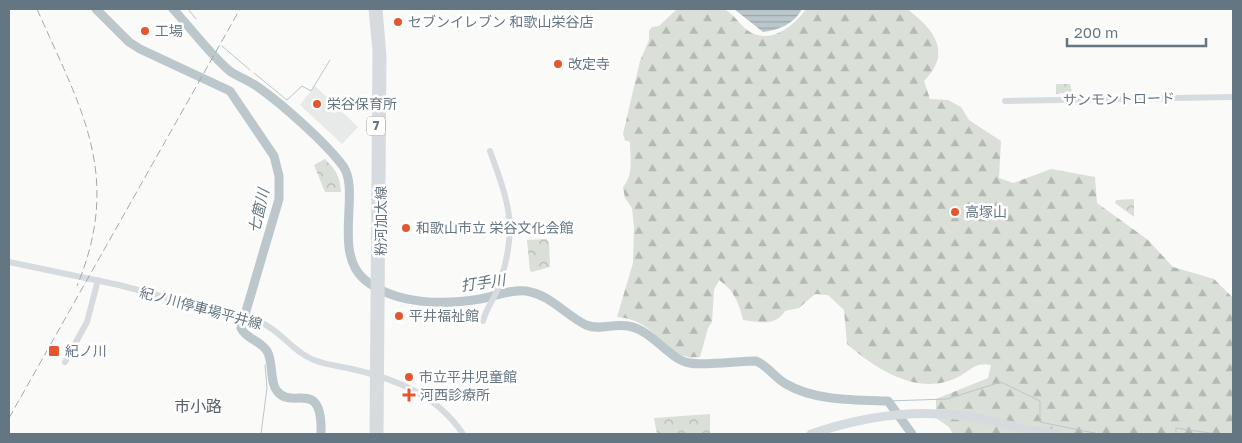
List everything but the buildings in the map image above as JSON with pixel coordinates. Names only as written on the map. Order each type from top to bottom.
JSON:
[{"type":"highway","points":[[811,434],[882,416],[940,414],[965,416],[1057,434]]},
{"type":"highway","points":[[1007,425],[1041,434]]},
{"type":"main road","name":"粉河加太線","points":[[372,9],[376,51],[378,244]]},
{"type":"main road","name":"粉河加太線","points":[[379,9],[383,56],[377,334],[380,434]]},
{"type":"main road","name":"粉河加太線","points":[[373,434],[377,375]]},
{"type":"street","name":"サンモントロード","points":[[1005,101],[1233,96]]},
{"type":"street","points":[[483,321],[496,292],[510,238],[507,197],[490,151]]},
{"type":"street","name":"紀ノ川停車場平井線","points":[[9,262],[98,280],[268,326],[297,351],[314,360],[377,375],[412,388],[445,412],[464,434]]},
{"type":"street","points":[[65,362],[87,322],[98,280]]},
{"type":"shaded area","points":[[734,9],[802,9],[795,19],[786,25],[775,30],[763,32]]},
{"type":"shaded area","points":[[315,86],[358,127],[342,144],[300,105]]},
{"type":"green space","points":[[677,9],[724,9],[731,13],[747,30],[764,36],[772,35],[787,28],[806,9],[907,9],[925,24],[936,41],[938,50],[937,60],[933,70],[924,81],[930,99],[948,100],[961,107],[969,120],[1001,141],[999,178],[1013,183],[1051,169],[1095,177],[1097,203],[1148,240],[1173,267],[1214,279],[1233,298],[1233,434],[953,434],[949,427],[936,418],[936,399],[988,378],[991,365],[978,365],[960,376],[945,382],[930,384],[900,378],[872,363],[847,344],[844,310],[828,295],[815,294],[799,308],[785,311],[781,316],[772,321],[743,320],[735,297],[729,288],[719,280],[714,290],[712,322],[708,328],[700,357],[686,357],[668,347],[639,323],[617,317],[633,263],[634,227],[632,208],[625,198],[623,187],[630,171],[630,142],[625,140],[623,134],[640,61],[649,40],[649,31],[652,27],[659,26]]},
{"type":"green space","points":[[1056,84],[1070,84],[1072,92],[1056,94]]},
{"type":"green space","points":[[325,159],[337,174],[341,192],[325,192],[314,165]]},
{"type":"green space","points":[[1134,199],[1134,217],[1115,203],[1116,200]]},
{"type":"green space","points":[[546,239],[549,242],[550,267],[532,272],[530,271],[527,240]]},
{"type":"green space","points":[[710,414],[710,434],[657,434],[654,418]]},
{"type":"waterway","name":"七箇川","points":[[96,9],[129,42],[140,49],[230,91],[274,156],[279,176],[279,199],[241,328],[246,335],[261,344],[267,351],[273,382],[277,391],[283,396],[290,398],[312,400],[317,406],[320,416],[321,434]]},
{"type":"waterway","name":"七箇川","points":[[99,9],[101,15]]},
{"type":"waterway","name":"打手川","points":[[173,9],[224,66],[258,87],[279,103],[315,135],[343,166],[348,177],[348,239],[350,254],[355,268],[365,280],[377,288],[406,299],[436,302],[466,301],[515,291],[535,293],[543,296],[571,316],[591,327],[622,325],[637,329],[682,361],[704,364],[756,361],[764,365],[786,384],[810,394],[836,399],[888,401],[912,434]]},
{"type":"waterway","points":[[188,9],[196,19]]},
{"type":"waterway","points":[[222,46],[250,70]]},
{"type":"waterway","points":[[254,73],[287,100],[302,86],[311,91],[330,60]]},
{"type":"waterway","name":"七箇川","points":[[267,360],[270,357]]},
{"type":"waterway","points":[[261,434],[267,388],[265,365]]},
{"type":"waterway","points":[[888,401],[947,399],[1001,382],[1040,401],[1040,422],[1099,434]]},
{"type":"waterway","points":[[1176,434],[1176,428],[1216,434]]},
{"type":"railway","points":[[37,9],[81,111],[91,143],[96,176],[96,210],[90,246],[77,286]]},
{"type":"railway","points":[[9,418],[240,9]]},
{"type":"place","name":"セブンイレブン 和歌山栄谷店","points":[[398,22]]},
{"type":"place","name":"工場","points":[[145,31]]},
{"type":"place","name":"改定寺","points":[[558,64]]},
{"type":"place","name":"栄谷保育所","points":[[317,104]]},
{"type":"place","name":"高塚山","points":[[955,212]]},
{"type":"place","name":"和歌山市立 栄谷文化会館","points":[[406,228]]},
{"type":"place","name":"平井福祉館","points":[[399,316]]},
{"type":"place","name":"紀ノ川","points":[[54,351]]},
{"type":"place","name":"市立平井児童館","points":[[409,377]]},
{"type":"place","name":"河西診療所","points":[[409,395]]},
{"type":"district","name":"市小路","points":[[198,406]]}]
